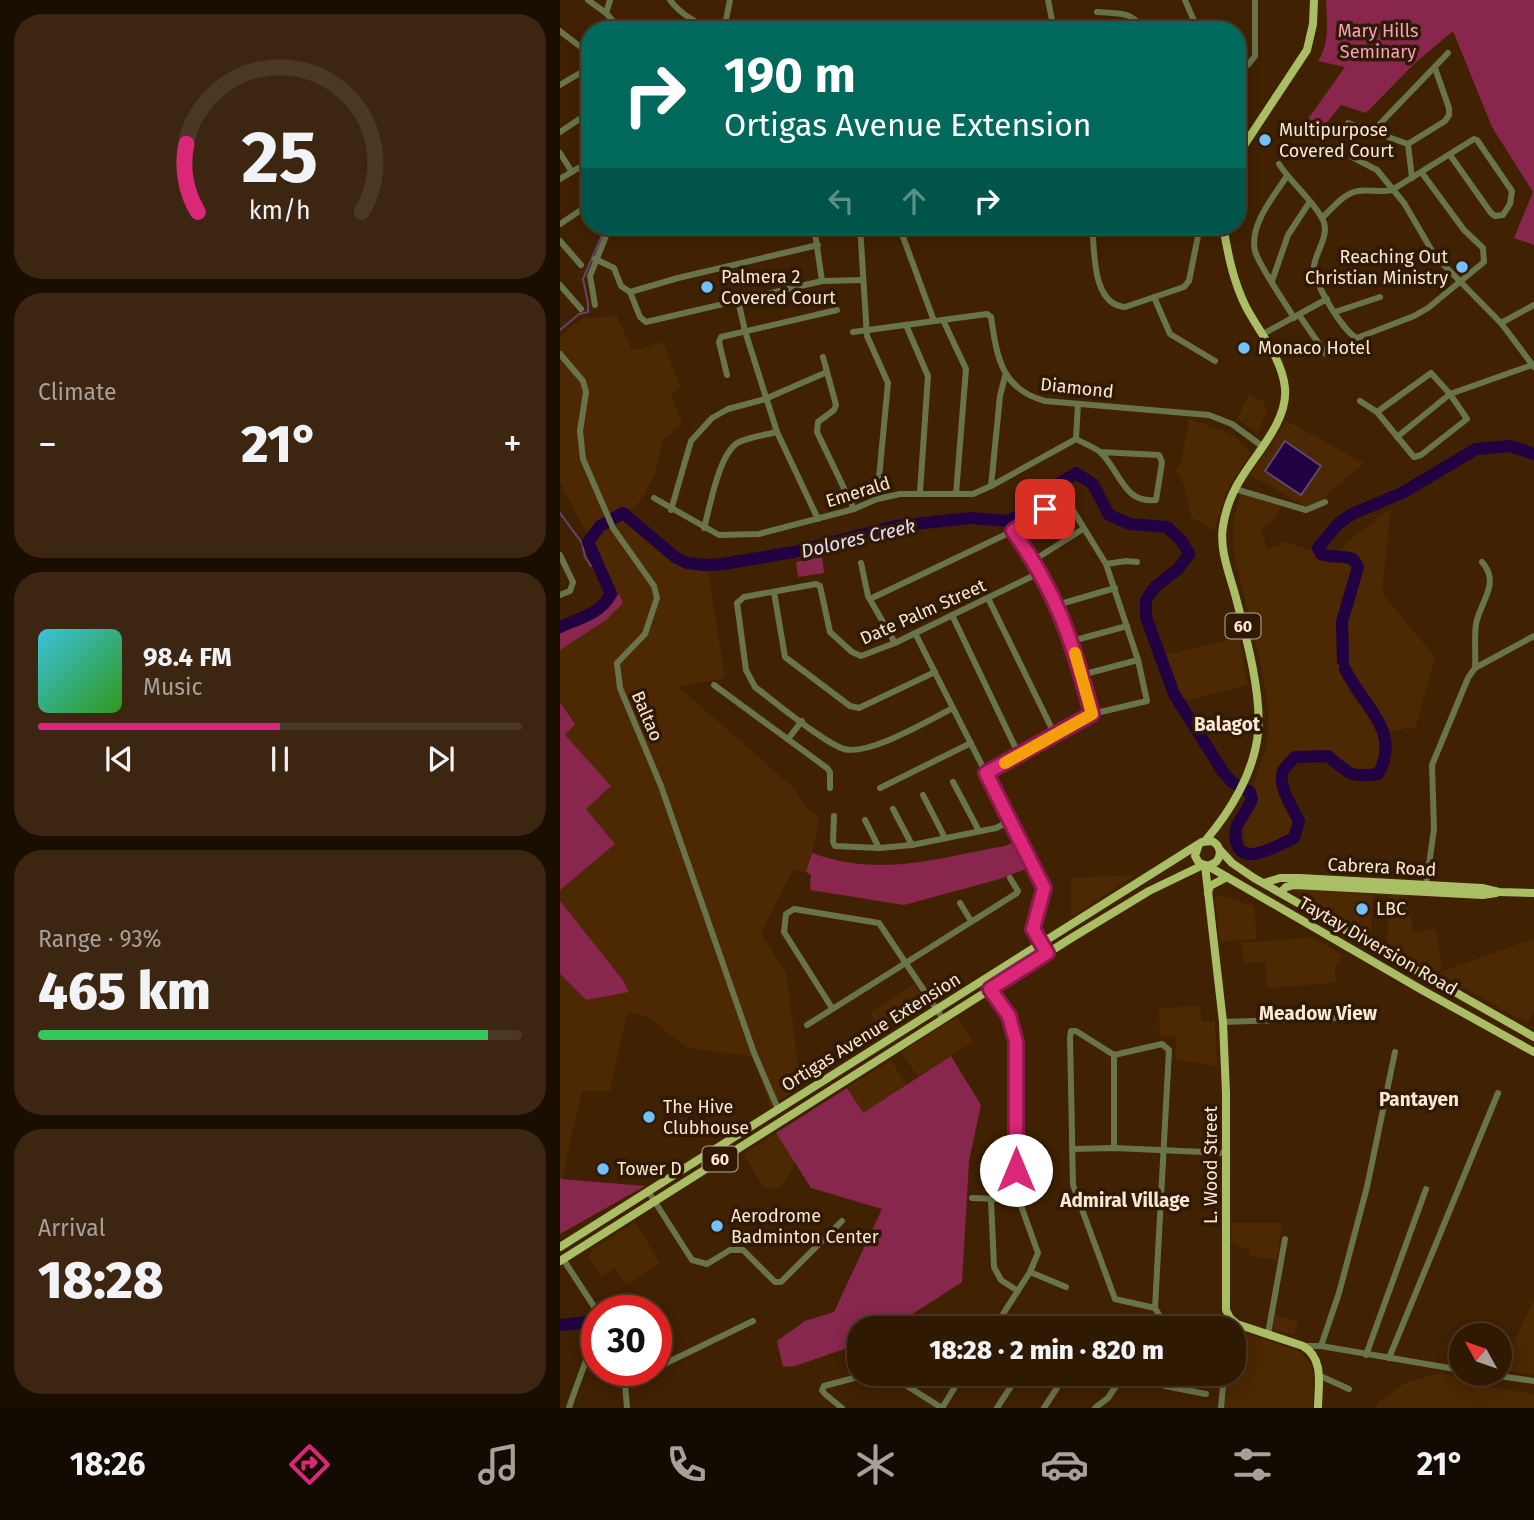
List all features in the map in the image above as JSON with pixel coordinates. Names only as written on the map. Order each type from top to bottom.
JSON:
[{"type":"main road","points":[[1246,142],[1307,50],[1313,24],[1314,0]]},
{"type":"main road","name":"60","points":[[1202,842],[1220,822],[1245,778],[1256,746],[1259,713],[1250,658],[1223,551],[1223,524],[1235,489],[1277,422],[1285,389],[1263,334],[1247,309],[1236,283],[1224,235]]},
{"type":"main road","name":"60","points":[[1205,865],[1219,859],[1220,822]]},
{"type":"main road","points":[[1205,865],[1195,856],[1202,842],[1212,841],[1219,848]]},
{"type":"main road","name":"Ortigas Avenue Extension","points":[[560,1247],[1202,842]]},
{"type":"main road","name":"Taytay Diversion Road","points":[[1219,848],[1233,863],[1264,883],[1534,1037]]},
{"type":"main road","points":[[1208,893],[1210,886],[1226,877],[1223,867],[1233,863]]},
{"type":"main road","name":"Ortigas Avenue Extension","points":[[562,1260],[1047,953],[1149,891],[1205,865]]},
{"type":"main road","name":"Taytay Diversion Road","points":[[1205,865],[1534,1052]]},
{"type":"main road","name":"L. Wood Street","points":[[1205,865],[1223,1022],[1227,1153],[1225,1304],[1229,1316]]},
{"type":"main road","name":"Cabrera Road","points":[[1264,883],[1280,878],[1426,889]]},
{"type":"main road","name":"Cabrera Road","points":[[1281,892],[1294,885],[1482,888],[1499,892],[1534,893]]},
{"type":"main road","points":[[1501,1034],[1508,1022]]},
{"type":"main road","points":[[778,1109],[785,1119]]},
{"type":"main road","points":[[1246,1327],[1303,1346],[1315,1357],[1318,1408]]},
{"type":"street","points":[[588,0],[613,21]]},
{"type":"street","points":[[606,13],[610,0]]},
{"type":"street","points":[[670,0],[679,11],[695,21]]},
{"type":"street","points":[[726,21],[730,0]]},
{"type":"street","points":[[1048,0],[1052,21]]},
{"type":"street","points":[[1246,65],[1255,57],[1255,0]]},
{"type":"street","points":[[1187,1],[1195,21]]},
{"type":"street","points":[[1097,12],[1129,14],[1138,21]]},
{"type":"street","points":[[560,31],[581,47]]},
{"type":"street","points":[[1373,131],[1448,53]]},
{"type":"street","points":[[1408,144],[1445,121],[1449,115],[1435,68]]},
{"type":"street","points":[[560,85],[581,72]]},
{"type":"street","points":[[560,132],[581,118]]},
{"type":"street","points":[[1348,123],[1408,144]]},
{"type":"street","points":[[1322,218],[1338,202],[1355,191],[1392,190],[1471,139],[1477,140],[1511,191],[1510,204],[1503,215],[1495,216],[1491,213],[1450,155]]},
{"type":"street","points":[[1408,144],[1412,178]]},
{"type":"street","points":[[560,153],[572,172]]},
{"type":"street","points":[[1353,157],[1377,170],[1404,203],[1435,256],[1501,323],[1533,366],[1450,394],[1396,437]]},
{"type":"street","points":[[1279,164],[1322,218],[1325,234],[1313,268],[1316,281],[1348,333],[1357,338],[1428,308],[1484,261],[1483,248],[1464,230],[1422,173]]},
{"type":"street","points":[[560,179],[581,166]]},
{"type":"street","points":[[1287,176],[1265,209],[1255,237],[1255,251],[1272,281],[1326,354]]},
{"type":"street","points":[[1272,281],[1287,235],[1309,203]]},
{"type":"street","points":[[560,224],[581,211]]},
{"type":"street","points":[[595,305],[590,280],[595,259],[606,235]]},
{"type":"street","points":[[816,235],[822,281]]},
{"type":"street","points":[[860,235],[866,330],[888,383],[877,499]]},
{"type":"street","points":[[902,235],[934,321]]},
{"type":"street","points":[[1093,235],[1102,294],[1120,307],[1177,291],[1189,281],[1198,235]]},
{"type":"street","points":[[560,241],[581,264]]},
{"type":"street","points":[[629,292],[818,245]]},
{"type":"street","points":[[595,259],[614,268],[621,286],[629,292],[640,317],[646,322],[822,281],[863,280]]},
{"type":"street","points":[[560,285],[581,309]]},
{"type":"street","points":[[1154,297],[1170,334],[1215,361]]},
{"type":"street","points":[[1335,312],[1380,297]]},
{"type":"street","points":[[1263,334],[1327,299]]},
{"type":"street","points":[[738,300],[765,399],[777,432],[818,519]]},
{"type":"street","points":[[1501,323],[1533,307]]},
{"type":"street","points":[[727,375],[720,338],[837,310]]},
{"type":"street","points":[[853,332],[989,315],[1005,376],[1000,396],[991,486]]},
{"type":"street","points":[[943,320],[966,369],[957,494]]},
{"type":"street","points":[[906,325],[928,376],[920,492]]},
{"type":"street","name":"Baltao","points":[[560,354],[583,381],[586,392],[580,445],[583,459],[607,517],[654,586],[657,598],[645,634],[617,663],[620,688],[661,786],[754,1053],[778,1109]]},
{"type":"street","points":[[823,357],[836,407],[818,422],[817,432],[854,509]]},
{"type":"street","points":[[671,510],[691,440],[712,418],[728,409],[765,399],[827,372]]},
{"type":"street","points":[[1360,401],[1377,412],[1413,457],[1421,455],[1466,422],[1466,415],[1431,373],[1377,412]]},
{"type":"street","name":"Diamond","points":[[1005,376],[1031,397],[1045,401],[1209,415],[1232,424],[1262,446]]},
{"type":"street","points":[[1078,404],[1076,439],[1100,452],[1130,493],[1139,499],[1156,500],[1162,462],[1159,455],[1100,452]]},
{"type":"street","points":[[704,528],[729,450],[738,443],[777,432]]},
{"type":"street","name":"Emerald","points":[[654,498],[719,535],[759,534],[900,494],[973,494],[1076,439]]},
{"type":"street","points":[[1235,489],[1306,510],[1325,502]]},
{"type":"street","points":[[870,599],[1013,531],[1061,498],[1066,499],[1106,564],[1148,697],[1145,703],[1092,714],[986,773]]},
{"type":"street","points":[[1034,560],[1083,529]]},
{"type":"street","points":[[1013,531],[1034,560],[1057,606],[1072,641],[1092,714]]},
{"type":"street","points":[[560,555],[573,582],[570,591],[560,595]]},
{"type":"street","points":[[1106,564],[1137,562]]},
{"type":"street","points":[[1475,668],[1475,627],[1478,613],[1490,587],[1488,569],[1482,562]]},
{"type":"street","points":[[861,563],[870,599],[895,643]]},
{"type":"street","name":"Date Palm Street","points":[[803,721],[755,687],[749,679],[737,603],[744,597],[816,584],[820,586],[830,632],[856,655],[861,656],[895,643],[1041,572]]},
{"type":"street","points":[[1057,606],[1115,589]]},
{"type":"street","points":[[774,592],[785,657],[850,706],[859,708],[935,672]]},
{"type":"street","points":[[988,598],[1055,735]]},
{"type":"street","points":[[952,615],[1019,755]]},
{"type":"street","points":[[1072,641],[1127,626]]},
{"type":"street","points":[[915,633],[1044,888],[1033,929],[1047,953]]},
{"type":"street","points":[[1426,889],[1434,829],[1433,759],[1468,678],[1475,668],[1534,636]]},
{"type":"street","points":[[1082,675],[1138,660]]},
{"type":"street","points":[[714,685],[829,769],[830,788]]},
{"type":"street","points":[[788,739],[803,721],[844,749],[871,748],[953,708]]},
{"type":"street","points":[[880,788],[971,743]]},
{"type":"street","points":[[953,782],[979,831]]},
{"type":"street","points":[[923,795],[945,838]]},
{"type":"street","points":[[893,809],[912,845]]},
{"type":"street","points":[[834,816],[835,846],[879,848],[912,845],[979,831],[1010,821]]},
{"type":"street","points":[[865,820],[879,848]]},
{"type":"street","points":[[807,1025],[1018,891],[1010,878]]},
{"type":"street","points":[[960,903],[971,921]]},
{"type":"street","points":[[832,1008],[784,932],[787,913],[794,909],[879,923],[943,1019]]},
{"type":"street","points":[[990,989],[1009,1016],[1016,1042],[1016,1170],[1019,1200],[1038,1247],[1037,1258],[1030,1272],[1002,1316]]},
{"type":"street","points":[[1223,1022],[1366,1017]]},
{"type":"street","points":[[1155,1308],[1115,1299],[1073,1185],[1072,1031],[1114,1055],[1161,1044],[1169,1050],[1155,1308],[1160,1316]]},
{"type":"street","points":[[1321,1346],[1339,1293],[1367,1187],[1395,1052]]},
{"type":"street","points":[[1114,1055],[1114,1148]]},
{"type":"street","points":[[1389,1358],[1498,1093]]},
{"type":"street","points":[[1072,1149],[1227,1153]]},
{"type":"street","points":[[1366,1354],[1426,1189]]},
{"type":"street","points":[[648,1191],[692,1260],[707,1264],[730,1250],[743,1250],[775,1282],[780,1282],[842,1221]]},
{"type":"street","points":[[972,1198],[1019,1200]]},
{"type":"street","points":[[991,1200],[994,1266],[1001,1280],[1018,1291]]},
{"type":"street","points":[[1268,1334],[1285,1240]]},
{"type":"street","points":[[562,1260],[586,1295]]},
{"type":"street","points":[[1030,1272],[1066,1287]]},
{"type":"street","points":[[672,1360],[753,1321]]},
{"type":"street","points":[[1303,1346],[1321,1346],[1449,1368]]},
{"type":"street","points":[[569,1408],[581,1373]]},
{"type":"street","points":[[1318,1375],[1349,1390]]},
{"type":"street","points":[[1512,1378],[1534,1381]]},
{"type":"street","points":[[842,1408],[822,1390],[828,1383],[847,1379]]},
{"type":"street","points":[[625,1386],[627,1408]]},
{"type":"street","points":[[907,1386],[942,1408],[956,1386]]},
{"type":"street","points":[[997,1408],[1011,1386]]},
{"type":"street","points":[[1044,1408],[1058,1386]]},
{"type":"street","points":[[1095,1408],[1108,1398],[1116,1386]]},
{"type":"street","points":[[1165,1386],[1206,1394]]},
{"type":"street","points":[[1188,1386],[1188,1390]]},
{"type":"street","points":[[1221,1408],[1223,1386]]},
{"type":"shaded area","points":[[617,316],[632,350],[663,342],[681,388],[671,395],[682,423],[663,441],[655,474],[644,495],[635,507],[621,512],[679,563],[691,569],[708,572],[725,678],[679,687],[795,789],[808,810],[819,815],[806,872],[793,870],[761,933],[786,972],[801,1086],[770,1107],[754,1057],[687,1048],[647,1016],[627,1013],[610,1091],[582,1091],[562,1179],[560,974],[586,1000],[629,991],[560,901],[560,890],[615,844],[585,809],[565,735],[575,723],[560,702],[560,650],[623,603],[560,483],[560,337],[582,318]]},
{"type":"shaded area","points":[[1249,394],[1264,402],[1267,413],[1257,433],[1237,419]]},
{"type":"shaded area","points":[[1189,419],[1232,434],[1251,453],[1227,490],[1214,531],[1191,517],[1184,485],[1176,470],[1181,463]]},
{"type":"shaded area","points":[[1287,421],[1364,463],[1310,509],[1250,475]]},
{"type":"shaded area","points":[[1285,441],[1321,466],[1301,495],[1265,471]]},
{"type":"shaded area","points":[[1241,492],[1281,505],[1278,514],[1261,530],[1268,549],[1285,542],[1311,550],[1332,561],[1346,543],[1391,508],[1382,593],[1435,657],[1416,727],[1390,731],[1352,679],[1349,669],[1340,672],[1354,698],[1372,722],[1380,741],[1377,767],[1362,773],[1353,771],[1328,751],[1292,754],[1282,763],[1279,786],[1296,826],[1292,834],[1270,845],[1244,851],[1243,822],[1256,805],[1256,795],[1252,787],[1266,748],[1269,712],[1261,664],[1233,550],[1233,520]]},
{"type":"shaded area","points":[[822,557],[824,573],[798,577],[796,562]]},
{"type":"shaded area","points":[[1239,638],[1248,685],[1184,701],[1162,655]]},
{"type":"shaded area","points":[[1135,875],[1105,895],[1071,917],[1071,878]]},
{"type":"shaded area","points":[[1295,889],[1373,894],[1371,933],[1294,892]]},
{"type":"shaded area","points":[[1389,894],[1407,895],[1413,932],[1436,929],[1442,968],[1434,972],[1387,944]]},
{"type":"shaded area","points":[[1219,895],[1254,906],[1257,939],[1220,942],[1215,900]]},
{"type":"shaded area","points":[[1313,937],[1344,956],[1335,966],[1336,983],[1267,988],[1265,962],[1243,963],[1242,943]]},
{"type":"shaded area","points":[[1534,940],[1534,1011],[1527,1023],[1440,974],[1442,971]]},
{"type":"shaded area","points":[[914,984],[929,1006],[883,1033],[870,1012]]},
{"type":"shaded area","points":[[1200,1006],[1202,1022],[1215,1021],[1217,1066],[1176,1060],[1176,1039],[1173,1036],[1160,1037],[1159,1008]]},
{"type":"shaded area","points":[[957,1017],[973,1042],[918,1077],[901,1052]]},
{"type":"shaded area","points":[[951,1056],[981,1105],[969,1161],[962,1282],[910,1316],[847,1316],[847,1348],[795,1366],[783,1367],[777,1341],[805,1321],[834,1312],[882,1209],[811,1188],[776,1133],[847,1088],[863,1113]]},
{"type":"shaded area","points":[[891,1060],[907,1085],[863,1113],[847,1088]]},
{"type":"shaded area","points":[[831,1098],[780,1188],[765,1189],[743,1154]]},
{"type":"shaded area","points":[[560,1178],[562,1179],[645,1186],[560,1234]]},
{"type":"shaded area","points":[[635,1222],[660,1263],[626,1285],[615,1268],[601,1277],[588,1257],[593,1249]]},
{"type":"shaded area","points":[[1232,1223],[1282,1223],[1277,1260],[1249,1256],[1249,1248],[1230,1243]]},
{"type":"shaded area","points":[[1534,1300],[1534,1375],[1512,1372],[1512,1345]]},
{"type":"shaded area","points":[[1275,1315],[1298,1321],[1294,1335],[1272,1329]]},
{"type":"shaded area","points":[[1246,1333],[1301,1352],[1311,1365],[1313,1408],[1223,1408],[1224,1386],[1246,1386]]},
{"type":"shaded area","points":[[1440,1373],[1449,1375],[1449,1386],[1483,1386],[1534,1394],[1534,1408],[1376,1408],[1378,1402],[1405,1383]]},
{"type":"green space","name":"Mary Hills Seminary","points":[[1326,0],[1534,0],[1534,245],[1514,238],[1533,192],[1492,127],[1453,31],[1414,64],[1366,113],[1341,105],[1324,126],[1305,123],[1345,67],[1318,61],[1326,39]]},
{"type":"green space","points":[[619,594],[623,603],[606,620],[560,650],[560,632],[603,610]]},
{"type":"green space","points":[[560,702],[575,724],[565,735],[611,786],[586,809],[615,844],[560,890]]},
{"type":"green space","points":[[1014,842],[1028,868],[1000,879],[904,905],[810,890],[811,875],[806,872],[812,853],[837,860],[885,865],[932,860]]},
{"type":"green space","points":[[560,901],[623,980],[629,992],[586,1000],[560,974]]},
{"type":"waterway","points":[[560,330],[579,314],[588,312],[583,279],[602,235]]},
{"type":"waterway","name":"Dolores Creek","points":[[1343,661],[1342,622],[1358,567],[1353,559],[1321,554],[1318,548],[1338,524],[1352,514],[1402,493],[1476,449],[1510,446],[1534,454]]},
{"type":"waterway","name":"Dolores Creek","points":[[560,627],[595,611],[611,594],[588,542],[600,526],[623,513],[675,557],[687,563],[723,564],[794,552],[896,526],[971,518],[1008,521],[1033,508],[1052,488],[1076,473],[1093,484],[1109,515],[1130,524],[1167,527],[1181,540],[1189,554],[1178,569],[1155,587],[1146,600],[1146,617],[1174,694],[1223,772],[1232,782],[1250,792],[1252,799],[1235,834],[1241,851],[1247,854],[1272,849],[1294,838],[1299,821],[1284,790],[1282,777],[1284,769],[1295,757],[1328,756],[1355,775],[1378,774],[1386,745],[1383,732],[1345,669]]},
{"type":"waterway","points":[[560,513],[582,543],[585,557],[591,566],[600,568]]},
{"type":"waterway","points":[[560,1325],[581,1323]]},
{"type":"slow traffic","points":[[1005,763],[1092,714],[1075,653]]},
{"type":"place","name":"Multipurpose Covered Court","points":[[1265,140]]},
{"type":"place","name":"Reaching Out Christian Ministry","points":[[1462,267]]},
{"type":"place","name":"Palmera 2 Covered Court","points":[[707,287]]},
{"type":"place","name":"Monaco Hotel","points":[[1244,348]]},
{"type":"place","name":"LBC","points":[[1362,909]]},
{"type":"place","name":"The Hive Clubhouse","points":[[649,1117]]},
{"type":"place","name":"Tower D","points":[[603,1169]]},
{"type":"place","name":"Aerodrome Badminton Center","points":[[717,1226]]},
{"type":"district","name":"Balagot","points":[[1227,724]]},
{"type":"district","name":"Meadow View","points":[[1318,1013]]},
{"type":"district","name":"Pantayen","points":[[1419,1099]]},
{"type":"district","name":"Admiral Village","points":[[1125,1200]]},
{"type":"route","points":[[1016,1170],[1016,1042],[1009,1016],[990,989],[1047,953],[1033,929],[1044,888],[986,773],[1092,714],[1072,641],[1057,606],[1034,560],[1013,531],[1045,509]]}]
